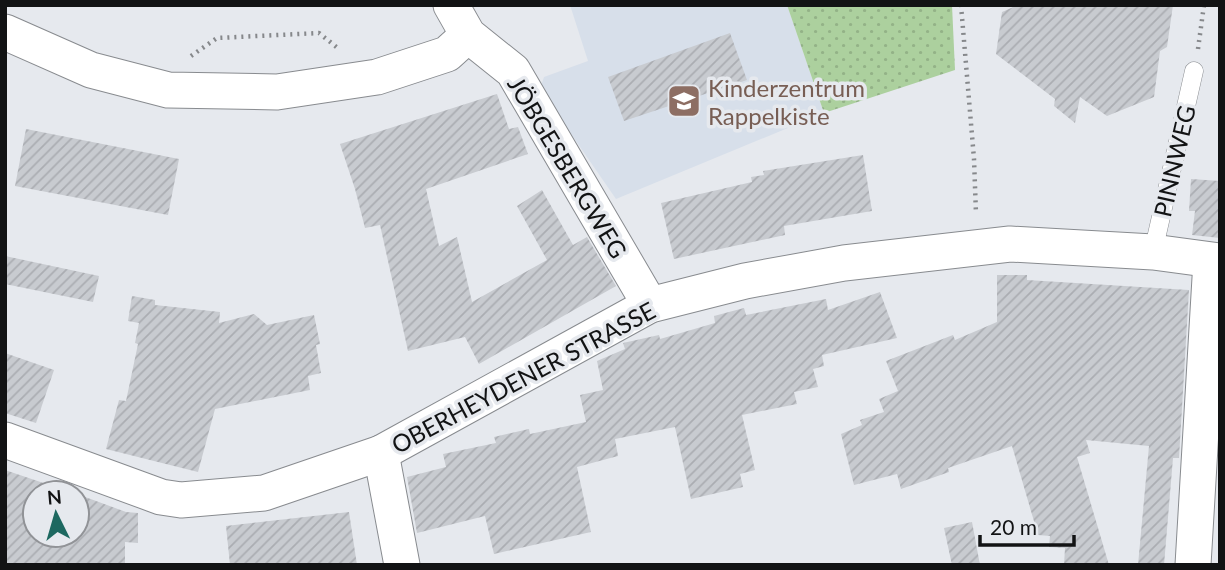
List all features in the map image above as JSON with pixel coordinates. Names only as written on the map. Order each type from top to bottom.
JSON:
[{"type":"street","name":"JÖBGESBERGWEG","points":[[451,5],[468,34],[513,71],[650,305]]},
{"type":"street","points":[[5,32],[90,70],[168,90],[277,92],[377,77],[447,54],[468,34]]},
{"type":"street","name":"OBERHEYDENER STRASSE","points":[[5,440],[161,497],[181,500],[264,493],[381,453],[650,305],[745,281],[845,262],[1010,244],[1153,251],[1215,261]]},
{"type":"street","points":[[1193,565],[1215,261]]},
{"type":"street","points":[[381,453],[402,565]]},
{"type":"lane","name":"PINNWEG","points":[[1153,251],[1194,71]]},
{"type":"path","points":[[961,5],[974,159],[977,248]]},
{"type":"path","points":[[1194,71],[1204,5]]},
{"type":"path","points":[[151,85],[217,38],[319,33],[377,77]]},
{"type":"shaded area","name":"Kinderzentrum Rappelkiste","points":[[570,5],[787,5],[824,113],[616,199],[540,89],[544,77],[588,61]]},
{"type":"green space","points":[[787,5],[952,5],[955,70],[824,113]]},
{"type":"building","points":[[1018,5],[1173,5],[1167,47],[1160,51],[1154,97],[1107,116],[1080,97],[1075,123],[1054,106],[1055,99],[996,54],[1002,12]]},
{"type":"building","points":[[730,33],[747,80],[624,121],[608,77]]},
{"type":"building","points":[[497,94],[509,129],[518,127],[528,154],[426,189],[439,246],[457,237],[472,302],[547,260],[517,206],[542,190],[573,245],[587,237],[616,286],[479,364],[465,337],[408,351],[380,225],[365,228],[340,144]]},
{"type":"building","points":[[26,129],[179,159],[168,215],[15,186]]},
{"type":"building","points":[[863,155],[872,211],[784,226],[785,235],[674,259],[661,203],[752,182],[751,177],[764,175],[763,171]]},
{"type":"building","points":[[1191,179],[1220,181],[1220,238],[1192,235],[1195,211],[1189,211]]},
{"type":"building","points":[[5,256],[99,276],[93,302],[5,284]]},
{"type":"building","points":[[997,275],[1027,275],[1027,280],[1189,290],[1179,458],[1173,458],[1164,565],[1138,565],[1149,446],[1086,440],[1090,453],[1077,457],[1109,565],[1064,565],[1065,548],[1049,547],[1050,536],[1038,535],[1012,446],[948,468],[949,472],[901,489],[897,474],[854,485],[841,434],[862,425],[860,420],[884,412],[879,399],[898,391],[886,361],[953,335],[955,340],[997,322]]},
{"type":"building","points":[[880,292],[897,338],[822,355],[824,366],[813,369],[818,387],[794,392],[797,404],[742,415],[755,470],[740,474],[743,487],[691,499],[675,427],[615,439],[618,456],[577,467],[591,532],[494,554],[485,516],[417,533],[407,477],[446,467],[443,454],[496,443],[494,437],[529,429],[530,434],[586,422],[580,395],[603,390],[597,361],[625,349],[623,343],[659,335],[660,339],[715,323],[714,316],[744,308],[746,315],[826,299],[828,310]]},
{"type":"building","points":[[132,296],[155,300],[155,305],[220,312],[219,323],[254,314],[267,325],[314,315],[320,344],[316,345],[321,373],[308,376],[310,390],[215,409],[198,472],[106,449],[119,400],[126,401],[138,344],[135,343],[139,323],[128,321]]},
{"type":"building","points":[[5,353],[54,370],[36,423],[5,413]]},
{"type":"building","points":[[5,470],[32,479],[21,479],[21,549],[91,549],[91,499],[126,512],[138,513],[138,543],[125,542],[125,565],[5,565]]},
{"type":"building","points":[[349,512],[357,565],[230,565],[226,526]]},
{"type":"building","points":[[972,522],[980,565],[952,565],[944,528]]},
{"type":"place","name":"Kinderzentrum Rappelkiste","points":[[684,101]]}]
